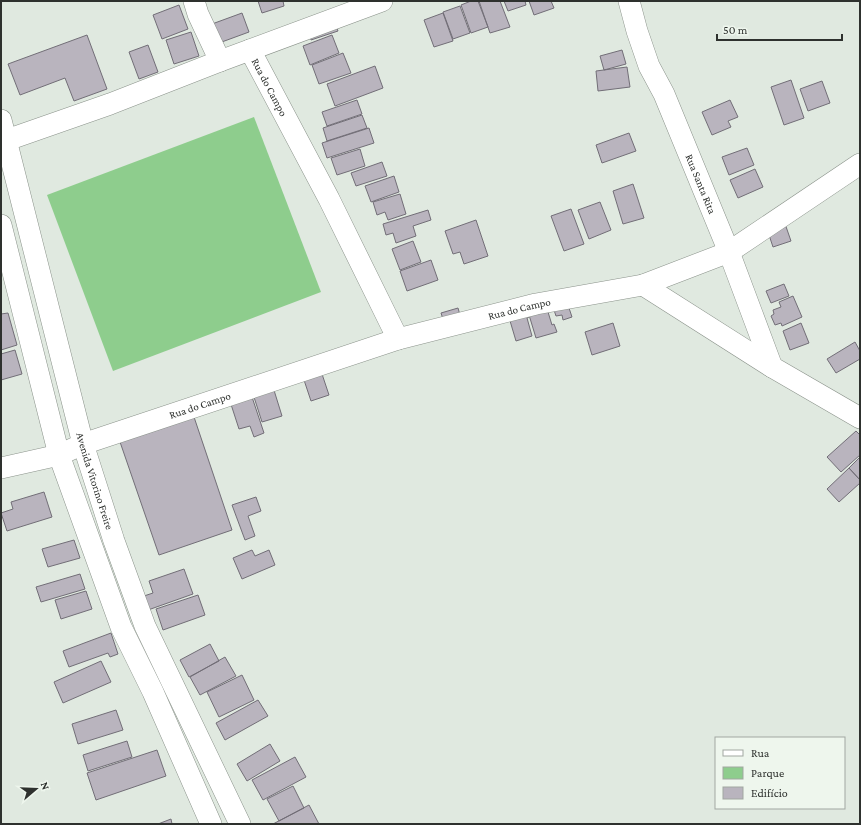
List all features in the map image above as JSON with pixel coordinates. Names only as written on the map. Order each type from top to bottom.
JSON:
[{"type":"street","points":[[194,1],[198,14],[220,61]]},
{"type":"street","points":[[7,140],[110,104],[220,61],[382,1]]},
{"type":"street","name":"Rua Santa Rita","points":[[629,1],[649,66],[664,94],[729,252],[772,367]]},
{"type":"street","name":"Rua do Campo","points":[[250,50],[329,199],[398,339]]},
{"type":"street","name":"Avenida Vitorino Freire","points":[[1,120],[83,444],[114,541],[144,626],[240,824]]},
{"type":"street","name":"Rua do Campo","points":[[1,468],[59,455],[83,444],[398,339],[536,304],[643,285],[729,252],[860,164]]},
{"type":"street","name":"Avenida Vitorino Freire","points":[[1,225],[59,455],[121,626],[181,755],[211,824]]},
{"type":"street","points":[[643,285],[772,367],[860,418]]},
{"type":"street","points":[[181,755],[201,744]]},
{"type":"green space","points":[[254,117],[321,292],[113,371],[47,195]]},
{"type":"building","points":[[258,1],[283,1],[284,6],[262,13]]},
{"type":"building","points":[[471,1],[478,1],[488,27],[471,33],[461,5]]},
{"type":"building","points":[[479,1],[500,1],[510,27],[490,33]]},
{"type":"building","points":[[504,1],[525,1],[526,5],[508,11]]},
{"type":"building","points":[[529,1],[551,1],[554,8],[534,15]]},
{"type":"building","points":[[179,5],[188,29],[162,39],[153,15]]},
{"type":"building","points":[[460,6],[470,33],[453,39],[443,12]]},
{"type":"building","points":[[242,13],[249,32],[219,43],[212,24]]},
{"type":"building","points":[[443,13],[453,41],[434,47],[424,20]]},
{"type":"building","points":[[335,23],[338,31],[311,40],[309,31]]},
{"type":"building","points":[[191,32],[199,56],[174,64],[166,40]]},
{"type":"building","points":[[87,35],[107,89],[74,101],[65,78],[20,95],[8,64]]},
{"type":"building","points":[[332,35],[339,53],[310,65],[303,46]]},
{"type":"building","points":[[148,45],[158,72],[139,79],[129,52]]},
{"type":"building","points":[[622,50],[626,64],[604,70],[600,56]]},
{"type":"building","points":[[343,53],[351,73],[319,84],[312,65]]},
{"type":"building","points":[[375,66],[383,88],[335,106],[327,84]]},
{"type":"building","points":[[627,67],[630,87],[598,91],[596,71]]},
{"type":"building","points":[[791,80],[804,118],[784,125],[771,87]]},
{"type":"building","points":[[822,81],[830,103],[808,111],[800,89]]},
{"type":"building","points":[[357,100],[362,114],[327,126],[322,112]]},
{"type":"building","points":[[730,100],[738,117],[728,121],[731,127],[712,135],[702,112]]},
{"type":"building","points":[[362,115],[367,128],[327,141],[323,128]]},
{"type":"building","points":[[369,128],[374,143],[327,158],[322,143]]},
{"type":"building","points":[[629,133],[636,151],[602,163],[596,145]]},
{"type":"building","points":[[747,148],[754,165],[729,175],[722,157]]},
{"type":"building","points":[[360,149],[365,166],[337,175],[331,158]]},
{"type":"building","points":[[382,162],[387,176],[356,186],[351,173]]},
{"type":"building","points":[[755,169],[763,187],[738,198],[730,180]]},
{"type":"building","points":[[394,176],[399,192],[371,202],[365,186]]},
{"type":"building","points":[[633,184],[644,218],[623,224],[613,191]]},
{"type":"building","points":[[400,194],[406,214],[388,220],[385,212],[377,215],[373,202]]},
{"type":"building","points":[[600,202],[611,230],[589,239],[578,210]]},
{"type":"building","points":[[571,209],[584,244],[564,251],[551,216]]},
{"type":"building","points":[[428,210],[431,220],[413,226],[416,236],[396,243],[393,233],[386,235],[383,224]]},
{"type":"building","points":[[783,218],[791,241],[773,247],[765,223]]},
{"type":"building","points":[[476,220],[488,256],[464,264],[460,252],[453,254],[445,231]]},
{"type":"building","points":[[413,241],[421,262],[400,270],[392,249]]},
{"type":"building","points":[[431,260],[438,280],[407,291],[400,271]]},
{"type":"building","points":[[784,284],[789,296],[771,303],[766,291]]},
{"type":"building","points":[[563,290],[572,317],[563,320],[562,315],[556,316],[549,295]]},
{"type":"building","points":[[793,296],[802,317],[782,326],[781,323],[775,325],[771,316],[774,314],[773,310],[781,307],[779,302]]},
{"type":"building","points":[[524,298],[532,336],[516,341],[505,304]]},
{"type":"building","points":[[544,299],[552,325],[554,324],[557,332],[536,338],[526,305]]},
{"type":"building","points":[[458,308],[464,329],[448,334],[441,313]]},
{"type":"building","points":[[8,313],[17,345],[1,350],[1,314]]},
{"type":"building","points":[[613,323],[620,346],[592,355],[585,332]]},
{"type":"building","points":[[801,323],[809,343],[790,350],[783,331]]},
{"type":"building","points":[[855,342],[860,351],[860,359],[836,373],[827,359]]},
{"type":"building","points":[[15,350],[22,374],[1,380],[1,354]]},
{"type":"building","points":[[321,371],[329,395],[311,401],[303,377]]},
{"type":"building","points":[[248,385],[264,433],[254,437],[250,426],[239,429],[227,392]]},
{"type":"building","points":[[273,387],[282,416],[262,422],[253,394]]},
{"type":"building","points":[[193,414],[232,530],[159,555],[119,439]]},
{"type":"building","points":[[856,431],[860,435],[860,455],[841,472],[827,457]]},
{"type":"building","points":[[860,457],[860,480],[849,468]]},
{"type":"building","points":[[849,468],[860,480],[860,483],[839,502],[827,489]]},
{"type":"building","points":[[44,492],[52,517],[7,531],[1,513],[13,509],[11,502]]},
{"type":"building","points":[[256,497],[261,511],[248,516],[255,536],[245,540],[232,505]]},
{"type":"building","points":[[74,540],[80,558],[48,567],[42,549]]},
{"type":"building","points":[[252,550],[255,556],[269,550],[275,565],[242,579],[233,558]]},
{"type":"building","points":[[184,569],[193,594],[148,610],[144,596],[153,593],[149,581]]},
{"type":"building","points":[[80,574],[85,589],[41,602],[36,587]]},
{"type":"building","points":[[86,591],[92,609],[61,619],[55,600]]},
{"type":"building","points":[[198,595],[205,615],[163,630],[156,609]]},
{"type":"building","points":[[111,633],[118,654],[110,657],[108,653],[69,667],[63,651]]},
{"type":"building","points":[[210,644],[219,661],[189,677],[180,660]]},
{"type":"building","points":[[225,657],[236,676],[200,695],[190,677]]},
{"type":"building","points":[[101,661],[111,682],[63,703],[54,682]]},
{"type":"building","points":[[242,675],[254,700],[219,717],[207,692]]},
{"type":"building","points":[[258,700],[268,716],[225,740],[216,723]]},
{"type":"building","points":[[116,710],[123,730],[78,744],[72,724]]},
{"type":"building","points":[[127,741],[132,757],[88,771],[83,755]]},
{"type":"building","points":[[270,744],[280,761],[247,781],[237,764]]},
{"type":"building","points":[[157,750],[166,776],[96,800],[87,773]]},
{"type":"building","points":[[295,757],[306,777],[263,800],[252,780]]},
{"type":"building","points":[[293,786],[304,808],[279,821],[267,799]]},
{"type":"building","points":[[309,805],[319,824],[273,824]]},
{"type":"building","points":[[171,819],[172,824],[158,824]]}]
